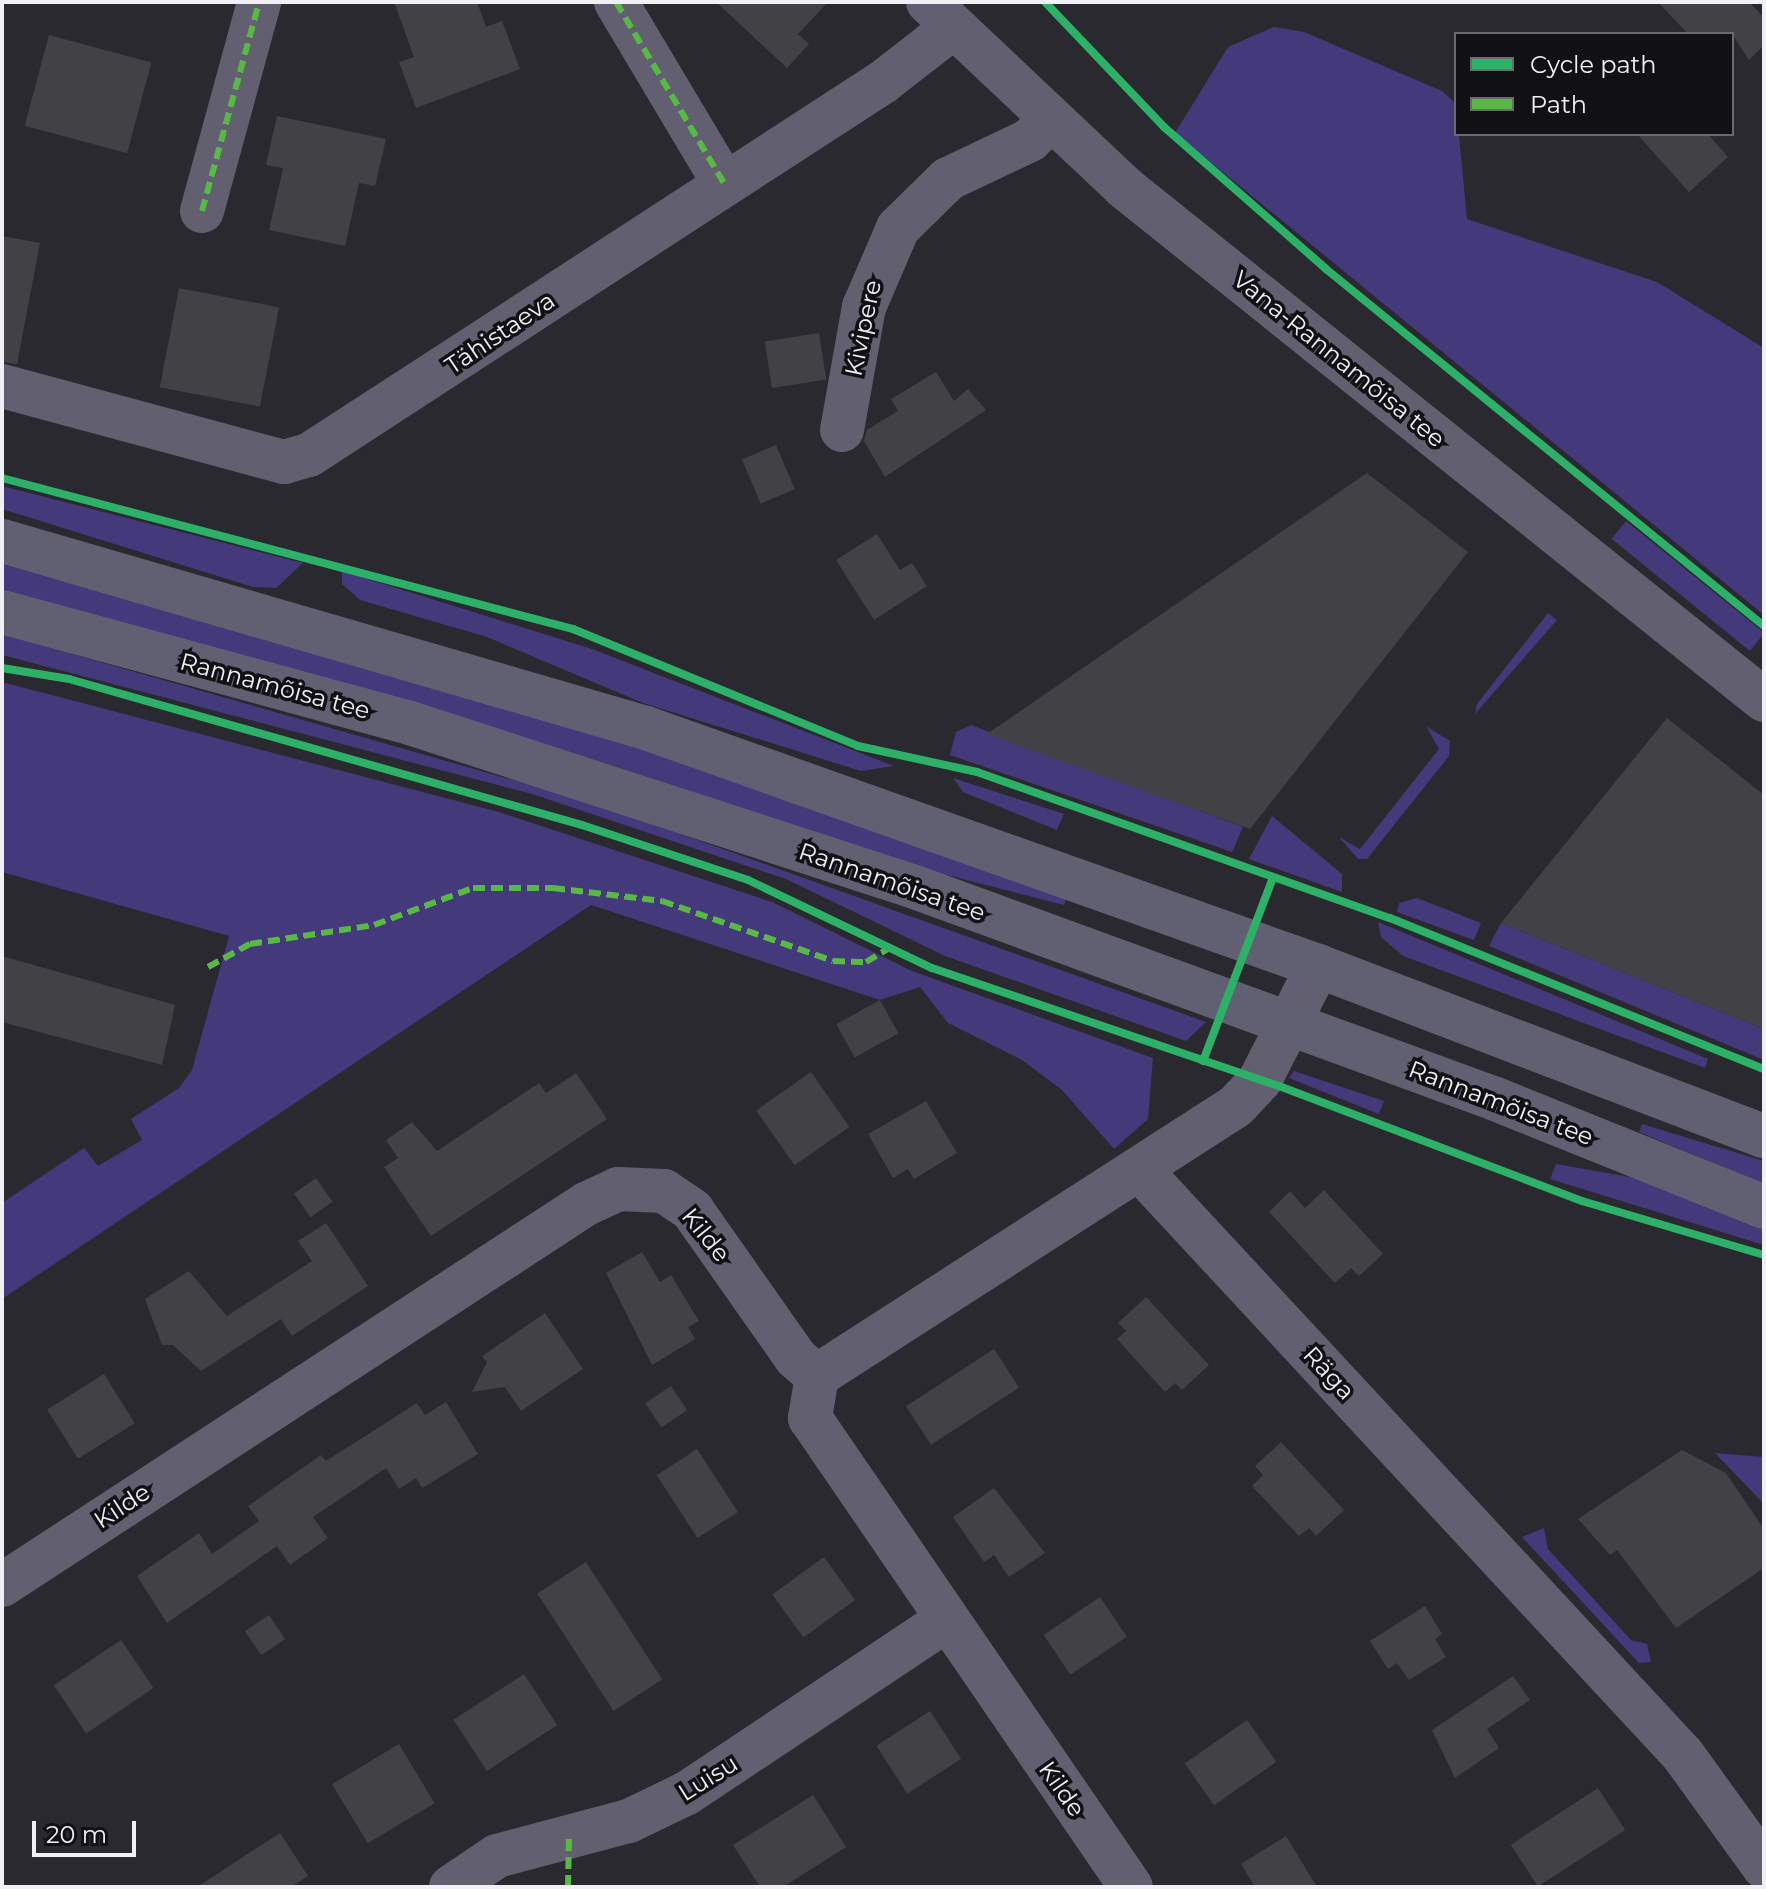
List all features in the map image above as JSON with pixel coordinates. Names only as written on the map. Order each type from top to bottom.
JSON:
[{"type":"main road","points":[[2,541],[646,728],[1318,966],[1764,1136]]},
{"type":"main road","name":"Rannamõisa tee","points":[[2,612],[410,723],[912,886],[1290,1024],[1764,1207]]},
{"type":"street","points":[[202,211],[259,2]]},
{"type":"street","points":[[616,2],[724,183]]},
{"type":"street","name":"Tähistaeva","points":[[2,386],[284,462],[309,455],[724,183],[940,15]]},
{"type":"street","name":"Vana-Rannamõisa tee","points":[[940,15],[1049,121],[1764,700]]},
{"type":"street","name":"Kivipere","points":[[842,430],[864,307],[898,228],[948,179],[1030,140],[1049,121]]},
{"type":"street","points":[[817,1376],[1236,1106],[1260,1080],[1318,966]]},
{"type":"street","name":"Räga","points":[[1140,1170],[1683,1755],[1764,1867]]},
{"type":"street","name":"Kilde","points":[[2,1585],[572,1212],[618,1189],[664,1191],[692,1210],[796,1358],[817,1376],[810,1418],[943,1622],[1131,1887]]},
{"type":"street","name":"Luisu","points":[[451,1887],[497,1856],[629,1821],[687,1793],[943,1622]]},
{"type":"shaded area","points":[[1274,27],[1304,32],[1442,91],[1454,102],[1454,136],[1459,136],[1467,219],[1657,282],[1764,348],[1764,615],[1175,133],[1228,47]]},
{"type":"shaded area","points":[[2,486],[303,563],[276,588],[253,587],[2,509]]},
{"type":"shaded area","points":[[1626,521],[1764,633],[1750,651],[1612,539]]},
{"type":"shaded area","points":[[2,564],[635,745],[1067,897],[1064,905],[912,866],[602,762],[2,590]]},
{"type":"shaded area","points":[[342,571],[592,649],[894,766],[861,771],[643,703],[487,637],[360,600],[342,584]]},
{"type":"shaded area","points":[[1548,613],[1557,620],[1475,714],[1477,704]]},
{"type":"shaded area","points":[[2,634],[597,804],[1206,1022],[1186,1041],[945,956],[786,879],[532,794],[2,655]]},
{"type":"shaded area","points":[[2,682],[499,812],[772,902],[912,971],[1153,1058],[1148,1119],[1114,1149],[1062,1090],[1022,1060],[948,1023],[920,987],[880,1000],[591,905],[2,1299],[2,1203],[84,1148],[98,1166],[142,1140],[131,1119],[179,1088],[192,1070],[229,936],[2,872]]},
{"type":"shaded area","points":[[971,725],[1243,827],[1232,852],[950,755],[956,732]]},
{"type":"shaded area","points":[[1426,726],[1450,741],[1449,756],[1367,859],[1358,859],[1339,837],[1360,849],[1439,749]]},
{"type":"shaded area","points":[[953,778],[1064,814],[1057,830],[963,792]]},
{"type":"shaded area","points":[[1272,816],[1342,874],[1342,892],[1249,859]]},
{"type":"shaded area","points":[[1417,898],[1481,923],[1474,940],[1397,912],[1399,903]]},
{"type":"shaded area","points":[[1378,922],[1708,1059],[1705,1068],[1403,956],[1381,937]]},
{"type":"shaded area","points":[[1501,923],[1764,1029],[1764,1060],[1489,946]]},
{"type":"shaded area","points":[[1294,1071],[1384,1101],[1379,1114],[1289,1078]]},
{"type":"shaded area","points":[[1642,1124],[1764,1161],[1764,1184],[1639,1132]]},
{"type":"shaded area","points":[[1556,1164],[1636,1178],[1764,1230],[1764,1245],[1550,1179]]},
{"type":"shaded area","points":[[1715,1453],[1764,1457],[1764,1504]]},
{"type":"shaded area","points":[[1544,1528],[1548,1549],[1631,1640],[1647,1644],[1651,1662],[1639,1663],[1522,1537]]},
{"type":"building","points":[[394,2],[477,2],[486,27],[502,21],[520,69],[416,108],[399,62],[414,57]]},
{"type":"building","points":[[716,2],[828,2],[798,34],[809,44],[787,68]]},
{"type":"building","points":[[1658,2],[1749,2],[1764,18],[1764,45],[1749,60],[1734,32],[1686,32]]},
{"type":"building","points":[[49,35],[151,62],[127,153],[25,126]]},
{"type":"building","points":[[277,116],[386,139],[375,186],[359,183],[345,246],[269,230],[283,168],[266,165]]},
{"type":"building","points":[[1639,136],[1710,136],[1728,157],[1689,192]]},
{"type":"building","points":[[2,236],[40,243],[17,364],[2,362]]},
{"type":"building","points":[[179,288],[279,307],[260,407],[160,387]]},
{"type":"building","points":[[819,333],[826,379],[772,388],[765,342]]},
{"type":"building","points":[[936,372],[954,401],[968,389],[986,410],[885,477],[864,441],[867,430],[898,411],[891,399]]},
{"type":"building","points":[[776,445],[795,489],[761,504],[742,459]]},
{"type":"building","points":[[1367,473],[1468,552],[1250,829],[987,734]]},
{"type":"building","points":[[877,534],[900,570],[912,563],[927,586],[874,620],[836,560]]},
{"type":"building","points":[[1667,718],[1764,795],[1764,1029],[1501,923]]},
{"type":"building","points":[[2,956],[175,1005],[162,1065],[2,1022]]},
{"type":"building","points":[[880,1000],[898,1033],[855,1057],[836,1024]]},
{"type":"building","points":[[811,1072],[849,1127],[795,1165],[756,1110]]},
{"type":"building","points":[[576,1073],[607,1119],[431,1236],[384,1167],[398,1158],[386,1140],[412,1122],[437,1151],[539,1083],[546,1093]]},
{"type":"building","points":[[926,1101],[957,1153],[914,1179],[908,1169],[893,1178],[868,1134]]},
{"type":"building","points":[[316,1178],[333,1202],[311,1217],[294,1193]]},
{"type":"building","points":[[1324,1190],[1383,1254],[1359,1276],[1351,1268],[1335,1283],[1269,1212],[1290,1191],[1305,1208]]},
{"type":"building","points":[[326,1223],[368,1286],[292,1336],[281,1319],[201,1371],[173,1345],[162,1345],[145,1299],[189,1271],[227,1316],[312,1261],[298,1241]]},
{"type":"building","points":[[642,1252],[660,1282],[671,1275],[699,1321],[688,1327],[695,1339],[652,1365],[606,1273]]},
{"type":"building","points":[[1146,1297],[1209,1365],[1182,1390],[1175,1383],[1165,1392],[1117,1339],[1126,1331],[1118,1323]]},
{"type":"building","points":[[545,1313],[583,1369],[521,1411],[505,1387],[472,1392],[487,1362],[482,1356]]},
{"type":"building","points":[[994,1349],[1019,1388],[931,1445],[906,1406]]},
{"type":"building","points":[[104,1374],[135,1423],[78,1459],[47,1410]]},
{"type":"building","points":[[671,1386],[687,1410],[662,1427],[645,1403]]},
{"type":"building","points":[[446,1402],[478,1454],[422,1488],[416,1478],[399,1489],[386,1468],[313,1517],[328,1538],[290,1565],[277,1546],[167,1623],[137,1576],[199,1533],[212,1554],[259,1521],[248,1506],[321,1455],[326,1461],[417,1403],[425,1415]]},
{"type":"building","points":[[1281,1442],[1344,1510],[1316,1536],[1309,1528],[1299,1536],[1252,1486],[1263,1475],[1255,1466]]},
{"type":"building","points":[[697,1449],[738,1512],[698,1538],[657,1475]]},
{"type":"building","points":[[1682,1450],[1726,1473],[1764,1529],[1764,1568],[1676,1628],[1617,1550],[1610,1555],[1578,1519]]},
{"type":"building","points":[[994,1488],[1045,1553],[1009,1577],[994,1555],[984,1562],[953,1517]]},
{"type":"building","points":[[824,1557],[855,1600],[803,1637],[772,1595]]},
{"type":"building","points":[[586,1562],[662,1679],[614,1711],[537,1594]]},
{"type":"building","points":[[1100,1597],[1127,1637],[1070,1675],[1044,1635]]},
{"type":"building","points":[[1425,1606],[1442,1634],[1435,1639],[1446,1657],[1409,1680],[1397,1663],[1388,1669],[1370,1641]]},
{"type":"building","points":[[269,1615],[285,1639],[261,1655],[245,1631]]},
{"type":"building","points":[[121,1640],[153,1688],[86,1733],[54,1685]]},
{"type":"building","points":[[524,1674],[557,1725],[487,1771],[454,1720]]},
{"type":"building","points":[[1513,1676],[1530,1700],[1487,1729],[1499,1748],[1455,1778],[1432,1730]]},
{"type":"building","points":[[930,1711],[961,1759],[907,1794],[876,1746]]},
{"type":"building","points":[[1247,1720],[1276,1762],[1214,1805],[1185,1764]]},
{"type":"building","points":[[399,1744],[435,1803],[368,1843],[332,1784]]},
{"type":"building","points":[[1598,1788],[1625,1830],[1538,1887],[1511,1845]]},
{"type":"building","points":[[813,1795],[846,1847],[783,1887],[760,1887],[733,1845]]},
{"type":"building","points":[[280,1833],[308,1876],[291,1887],[197,1887]]},
{"type":"building","points":[[1286,1836],[1317,1887],[1255,1887],[1241,1864]]},
{"type":"marked path","points":[[202,211],[259,2]]},
{"type":"marked path","points":[[616,2],[724,183]]},
{"type":"marked path","points":[[208,967],[250,944],[374,925],[473,888],[553,888],[662,901],[833,961],[866,962],[889,948]]},
{"type":"marked path","points":[[568,1887],[569,1836]]},
{"type":"cycle path","points":[[1045,2],[1164,127],[1326,269],[1764,626]]},
{"type":"cycle path","points":[[2,478],[573,629],[858,746],[977,772],[1390,918],[1764,1069]]},
{"type":"cycle path","points":[[2,668],[69,679],[582,825],[748,880],[932,968],[1279,1086],[1582,1201],[1764,1255]]},
{"type":"cycle path","points":[[1203,1061],[1272,880]]}]
